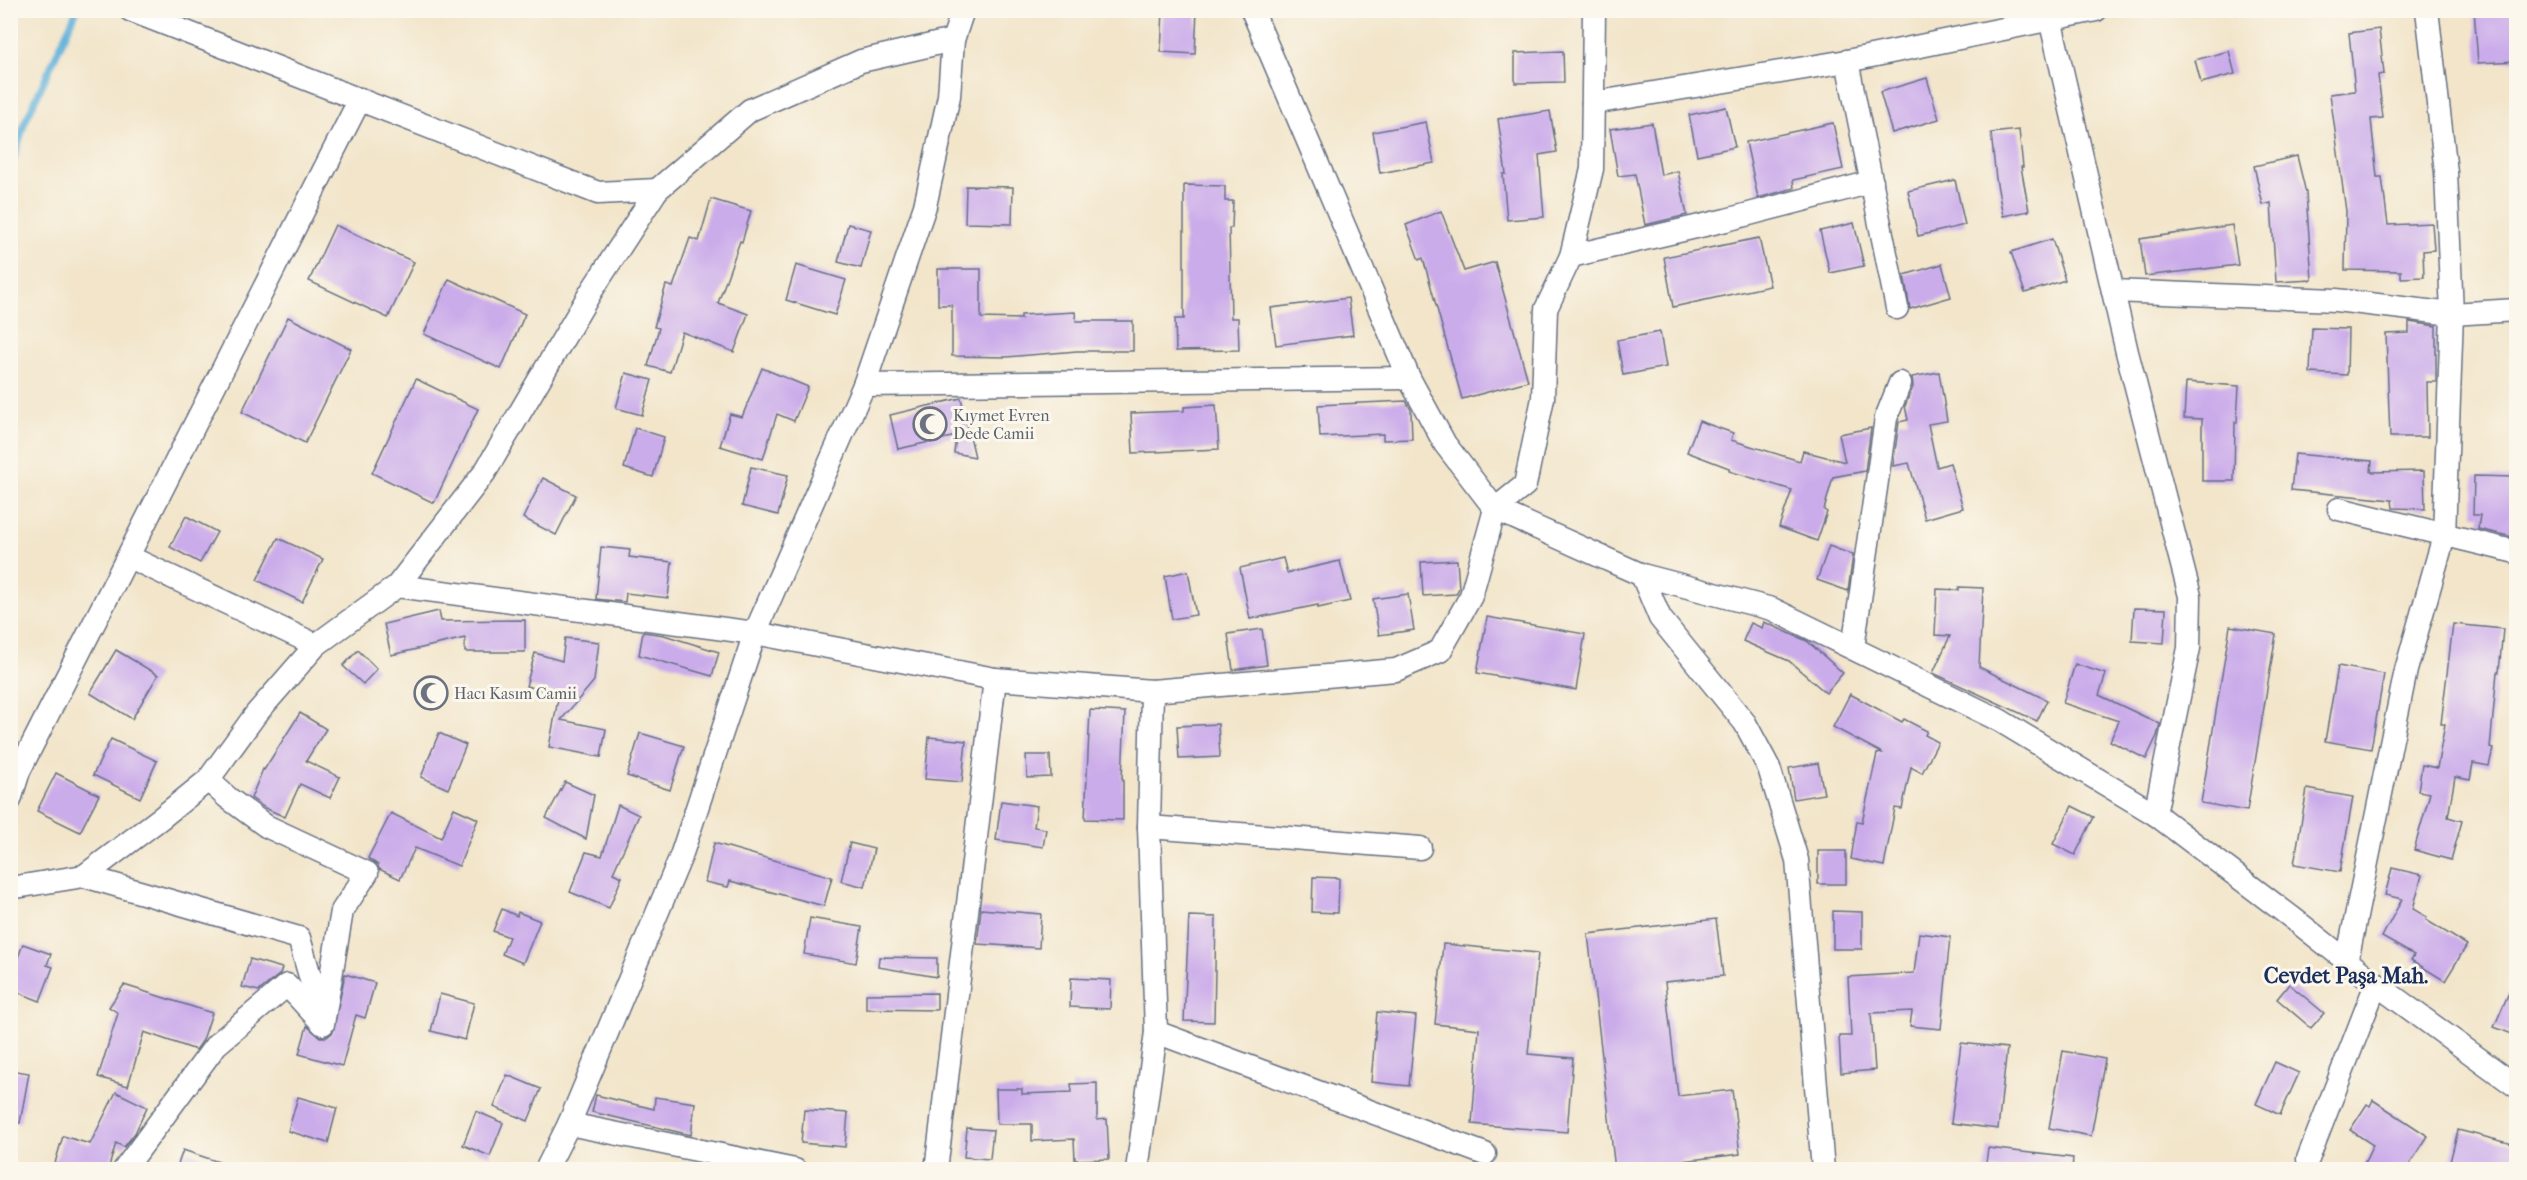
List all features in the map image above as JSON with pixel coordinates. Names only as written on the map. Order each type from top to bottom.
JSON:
[{"type":"street","points":[[130,10],[598,193],[657,190]]},
{"type":"street","points":[[546,1170],[569,1124],[681,856],[754,633],[864,385],[925,206],[949,96],[953,40],[963,10]]},
{"type":"street","points":[[1251,10],[1408,378],[1445,444],[1495,509],[1642,575],[1772,609],[1999,720],[2155,814],[2376,984],[2517,1086]]},
{"type":"street","points":[[397,586],[754,633],[994,679],[1152,692],[1396,670],[1440,651],[1471,596],[1495,509],[1525,485],[1543,398],[1546,309],[1571,256],[1592,169],[1594,10]]},
{"type":"street","points":[[1593,103],[1847,61],[2049,15],[2096,10]]},
{"type":"street","points":[[2347,961],[2406,670],[2444,536],[2452,314],[2446,172],[2427,10]]},
{"type":"street","points":[[2049,15],[2113,291],[2190,596],[2189,648],[2155,814]]},
{"type":"street","points":[[84,876],[208,780],[256,714],[316,645],[397,586],[485,472],[592,291],[657,190],[750,110],[861,61],[953,40]]},
{"type":"street","points":[[1847,61],[1897,308]]},
{"type":"street","points":[[10,800],[19,771],[360,99]]},
{"type":"street","points":[[1571,256],[1726,220],[1872,182]]},
{"type":"street","points":[[2113,291],[2336,300],[2452,314],[2517,310]]},
{"type":"street","points":[[864,385],[1408,378]]},
{"type":"street","points":[[1853,648],[1886,418],[1900,383]]},
{"type":"street","points":[[2339,509],[2517,552]]},
{"type":"street","points":[[129,557],[316,645]]},
{"type":"street","points":[[1642,575],[1660,618],[1745,723],[1769,768],[1797,860],[1823,1170]]},
{"type":"street","points":[[936,1170],[994,679]]},
{"type":"street","points":[[1137,1170],[1155,1032],[1149,827],[1152,692]]},
{"type":"street","points":[[208,780],[266,826],[368,873],[342,911],[323,1024]]},
{"type":"street","points":[[1149,827],[1420,848]]},
{"type":"street","points":[[10,888],[84,876],[299,938],[323,1024]]},
{"type":"street","points":[[2308,1159],[2376,984]]},
{"type":"street","points":[[124,1170],[216,1045],[287,985],[323,1024]]},
{"type":"street","points":[[1155,1032],[1485,1154]]},
{"type":"street","points":[[569,1124],[795,1170]]},
{"type":"building","points":[[1163,10],[1197,10],[1195,54],[1161,52]]},
{"type":"building","points":[[2474,10],[2517,10],[2517,61],[2478,63]]},
{"type":"building","points":[[2379,29],[2384,74],[2378,75],[2383,118],[2371,119],[2377,177],[2382,177],[2388,225],[2432,223],[2434,250],[2423,251],[2424,277],[2401,278],[2401,271],[2345,270],[2346,211],[2330,94],[2355,91],[2349,33]]},
{"type":"building","points":[[1563,51],[1564,82],[1515,83],[1515,53]]},
{"type":"building","points":[[2229,51],[2235,74],[2201,83],[2195,60]]},
{"type":"building","points":[[1927,78],[1939,119],[1892,133],[1880,92]]},
{"type":"building","points":[[1726,107],[1735,147],[1697,155],[1689,115]]},
{"type":"building","points":[[1550,111],[1557,152],[1539,155],[1544,217],[1507,220],[1503,174],[1506,174],[1498,119]]},
{"type":"building","points":[[1426,122],[1434,163],[1380,173],[1373,132]]},
{"type":"building","points":[[1652,123],[1661,175],[1678,171],[1687,215],[1645,225],[1635,174],[1618,176],[1610,129]]},
{"type":"building","points":[[1833,123],[1843,169],[1793,180],[1794,188],[1758,198],[1746,142]]},
{"type":"building","points":[[2019,130],[2023,167],[2021,167],[2029,211],[2003,216],[1991,133]]},
{"type":"building","points":[[2297,156],[2306,193],[2312,280],[2276,282],[2271,203],[2263,205],[2254,166]]},
{"type":"building","points":[[1955,180],[1965,225],[1918,236],[1908,191]]},
{"type":"building","points":[[1184,185],[1225,186],[1225,201],[1233,201],[1232,228],[1229,228],[1231,318],[1238,318],[1239,350],[1176,351],[1175,319],[1184,319]]},
{"type":"building","points":[[966,186],[1013,187],[1012,224],[965,223]]},
{"type":"building","points":[[711,199],[751,211],[742,242],[740,241],[718,303],[748,314],[734,352],[682,332],[670,372],[648,366],[659,328],[654,327],[666,285],[673,287],[690,238],[699,241]]},
{"type":"building","points":[[1441,211],[1464,271],[1495,262],[1528,381],[1462,399],[1423,258],[1419,260],[1406,225]]},
{"type":"building","points":[[1854,223],[1864,266],[1830,273],[1820,231]]},
{"type":"building","points":[[848,224],[871,230],[861,268],[838,262]]},
{"type":"building","points":[[335,225],[414,262],[388,318],[309,281]]},
{"type":"building","points":[[2232,225],[2238,265],[2145,276],[2140,239]]},
{"type":"building","points":[[1759,238],[1770,286],[1673,307],[1664,257]]},
{"type":"building","points":[[2052,239],[2065,280],[2025,293],[2011,252]]},
{"type":"building","points":[[1942,264],[1951,297],[1910,309],[1904,275]]},
{"type":"building","points":[[796,265],[846,280],[835,315],[786,300]]},
{"type":"building","points":[[938,269],[981,269],[981,318],[1021,319],[1021,315],[1075,312],[1076,321],[1133,321],[1133,351],[1077,351],[1006,357],[952,356],[952,305],[938,305]]},
{"type":"building","points":[[449,279],[525,314],[501,369],[424,334]]},
{"type":"building","points":[[1348,298],[1353,335],[1276,345],[1271,308]]},
{"type":"building","points":[[288,317],[351,349],[305,443],[242,412]]},
{"type":"building","points":[[2409,322],[2436,326],[2436,382],[2427,382],[2428,437],[2390,437],[2386,334],[2409,333]]},
{"type":"building","points":[[2312,328],[2348,329],[2347,375],[2310,373]]},
{"type":"building","points":[[1660,332],[1666,367],[1623,375],[1617,340]]},
{"type":"building","points":[[762,368],[808,387],[794,421],[777,414],[763,459],[720,446],[730,414],[742,417]]},
{"type":"building","points":[[1939,372],[1947,421],[1928,424],[1937,467],[1950,463],[1963,508],[1925,519],[1909,463],[1893,466],[1899,422],[1908,420],[1905,406],[1913,387],[1912,377]]},
{"type":"building","points":[[626,373],[652,380],[642,415],[616,408]]},
{"type":"building","points":[[416,379],[478,409],[434,503],[372,473]]},
{"type":"building","points":[[2186,382],[2239,386],[2237,422],[2235,422],[2234,481],[2202,481],[2202,419],[2184,418]]},
{"type":"building","name":"Kıymet Evren Dede Camii","points":[[961,398],[975,457],[954,453],[956,436],[898,449],[890,415]]},
{"type":"building","points":[[1406,401],[1411,410],[1412,439],[1383,440],[1383,434],[1320,437],[1318,405]]},
{"type":"building","points":[[1216,405],[1219,449],[1133,453],[1131,413],[1184,411],[1184,407]]},
{"type":"building","points":[[1699,421],[1733,433],[1731,440],[1800,461],[1803,451],[1845,462],[1839,434],[1871,428],[1865,471],[1833,477],[1824,510],[1827,512],[1817,541],[1779,527],[1792,490],[1729,471],[1729,468],[1687,452]]},
{"type":"building","points":[[635,428],[664,437],[653,477],[624,468]]},
{"type":"building","points":[[2295,454],[2372,461],[2371,472],[2424,471],[2425,509],[2393,508],[2392,500],[2291,490]]},
{"type":"building","points":[[751,467],[788,475],[778,515],[742,506]]},
{"type":"building","points":[[2474,476],[2515,477],[2514,522],[2517,522],[2517,538],[2478,529],[2480,515],[2473,515]]},
{"type":"building","points":[[543,478],[576,495],[556,535],[523,518]]},
{"type":"building","points":[[186,516],[217,532],[200,563],[170,547]]},
{"type":"building","points":[[278,538],[323,559],[302,602],[257,580]]},
{"type":"building","points":[[1829,546],[1853,555],[1848,591],[1817,580]]},
{"type":"building","points":[[601,547],[630,550],[629,557],[672,562],[668,598],[626,593],[625,602],[596,599]]},
{"type":"building","points":[[1283,558],[1287,573],[1340,561],[1350,601],[1250,619],[1240,568]]},
{"type":"building","points":[[1457,560],[1459,588],[1456,594],[1423,596],[1421,562]]},
{"type":"building","points":[[1188,571],[1196,615],[1172,619],[1165,576]]},
{"type":"building","points":[[1959,587],[1983,588],[1979,667],[2047,700],[2037,721],[1933,673],[1950,636],[1935,635],[1937,589],[1959,590]]},
{"type":"building","points":[[1408,594],[1414,630],[1379,635],[1373,599]]},
{"type":"building","points":[[2134,608],[2166,609],[2164,643],[2132,641]]},
{"type":"building","points":[[439,611],[441,621],[525,620],[525,652],[465,652],[465,638],[391,655],[384,624]]},
{"type":"building","points":[[1487,617],[1585,634],[1576,690],[1477,673]]},
{"type":"building","points":[[1764,622],[1807,641],[1843,673],[1826,693],[1789,661],[1743,641],[1751,623],[1762,628]]},
{"type":"building","points":[[2453,624],[2503,629],[2490,748],[2493,749],[2489,766],[2473,763],[2470,780],[2455,777],[2448,817],[2462,821],[2451,860],[2414,850],[2430,793],[2418,791],[2422,765],[2437,768],[2445,724],[2441,724]]},
{"type":"building","points":[[2230,626],[2276,634],[2247,811],[2201,803]]},
{"type":"building","points":[[1262,629],[1267,665],[1233,670],[1228,634]]},
{"type":"building","points":[[643,632],[664,635],[719,652],[712,676],[639,655]]},
{"type":"building","points":[[565,638],[599,642],[594,681],[561,720],[606,729],[601,757],[549,747],[559,694],[526,686],[535,653],[562,661]]},
{"type":"building","points":[[116,650],[158,675],[132,719],[90,693]]},
{"type":"building","points":[[358,650],[377,669],[363,684],[343,666]]},
{"type":"building","points":[[2075,664],[2106,674],[2099,695],[2160,724],[2146,759],[2110,741],[2119,721],[2063,703]]},
{"type":"building","points":[[2338,666],[2384,674],[2371,749],[2325,741]]},
{"type":"building","points":[[1850,694],[1902,722],[1904,719],[1927,731],[1925,735],[1938,742],[1922,773],[1911,767],[1902,809],[1895,808],[1884,866],[1851,859],[1857,821],[1862,822],[1877,754],[1882,753],[1833,727]]},
{"type":"building","points":[[1090,710],[1125,712],[1123,820],[1085,819]]},
{"type":"building","points":[[300,713],[326,729],[306,761],[340,777],[330,798],[300,784],[285,817],[265,808],[251,798],[263,769]]},
{"type":"building","points":[[1218,724],[1220,757],[1179,759],[1177,726]]},
{"type":"building","points":[[439,733],[466,745],[448,789],[421,777]]},
{"type":"building","points":[[640,733],[684,746],[670,790],[627,776]]},
{"type":"building","points":[[929,737],[966,741],[962,782],[925,779]]},
{"type":"building","points":[[111,739],[157,761],[140,798],[93,775]]},
{"type":"building","points":[[1026,755],[1050,755],[1051,777],[1027,778]]},
{"type":"building","points":[[1818,763],[1824,794],[1794,799],[1789,768]]},
{"type":"building","points":[[56,773],[99,795],[80,832],[37,811]]},
{"type":"building","points":[[565,782],[594,795],[586,839],[546,818]]},
{"type":"building","points":[[2307,789],[2353,797],[2340,872],[2294,864]]},
{"type":"building","points":[[1001,801],[1037,806],[1034,827],[1046,829],[1043,847],[996,840]]},
{"type":"building","points":[[618,805],[639,815],[613,873],[622,877],[609,908],[570,892],[586,852],[602,856]]},
{"type":"building","points":[[2072,806],[2094,817],[2075,855],[2053,844]]},
{"type":"building","points":[[454,808],[478,819],[459,866],[415,848],[400,879],[379,869],[378,865],[368,858],[391,813],[441,838]]},
{"type":"building","points":[[714,843],[832,877],[824,906],[730,881],[728,887],[705,882]]},
{"type":"building","points":[[850,843],[874,849],[865,887],[841,881]]},
{"type":"building","points":[[1818,851],[1846,851],[1846,884],[1818,884]]},
{"type":"building","points":[[2392,868],[2422,875],[2413,909],[2427,917],[2426,920],[2467,945],[2445,981],[2411,960],[2414,955],[2382,937],[2402,899],[2385,895]]},
{"type":"building","points":[[1313,877],[1339,878],[1338,913],[1312,912]]},
{"type":"building","points":[[502,909],[517,916],[518,912],[540,921],[523,963],[502,954],[509,937],[493,931]]},
{"type":"building","points":[[981,909],[1041,914],[1039,948],[977,944]]},
{"type":"building","points":[[1833,911],[1862,912],[1862,949],[1833,949]]},
{"type":"building","points":[[1189,916],[1216,917],[1214,1022],[1184,1021]]},
{"type":"building","points":[[810,918],[862,927],[856,963],[804,954]]},
{"type":"building","points":[[1716,919],[1723,976],[1665,982],[1678,1096],[1732,1090],[1740,1154],[1682,1161],[1682,1164],[1615,1170],[1588,934]]},
{"type":"building","points":[[1919,933],[1950,937],[1941,1029],[1910,1026],[1912,1011],[1871,1013],[1875,1070],[1841,1073],[1839,1036],[1851,1036],[1848,977],[1914,973]]},
{"type":"building","points":[[23,944],[51,954],[47,965],[53,967],[40,1001],[12,990],[16,978],[11,976]]},
{"type":"building","points":[[1443,944],[1538,953],[1528,1054],[1573,1058],[1567,1132],[1472,1124],[1479,1029],[1435,1024]]},
{"type":"building","points":[[879,957],[937,958],[937,977],[878,967]]},
{"type":"building","points":[[250,959],[282,968],[280,974],[259,991],[242,987]]},
{"type":"building","points":[[345,974],[375,983],[365,1018],[356,1015],[342,1066],[299,1054],[307,1026],[320,1037],[327,1037],[333,1032]]},
{"type":"building","points":[[2517,974],[2517,1036],[2494,1027]]},
{"type":"building","points":[[1071,978],[1111,980],[1110,1009],[1070,1007]]},
{"type":"building","points":[[2289,984],[2324,1013],[2311,1028],[2277,999]]},
{"type":"building","points":[[124,985],[212,1013],[203,1040],[196,1050],[144,1032],[128,1086],[98,1077],[118,1013],[109,1007]]},
{"type":"building","points":[[937,993],[937,1010],[866,1009],[866,994]]},
{"type":"building","points":[[440,994],[474,1003],[465,1040],[431,1031]]},
{"type":"building","points":[[1377,1012],[1416,1016],[1409,1086],[1371,1082]]},
{"type":"building","points":[[1961,1043],[2007,1048],[1998,1129],[1951,1123]]},
{"type":"building","points":[[2063,1051],[2105,1059],[2091,1136],[2049,1128]]},
{"type":"building","points":[[2275,1062],[2299,1073],[2280,1115],[2256,1104]]},
{"type":"building","points":[[10,1070],[29,1073],[20,1123],[10,1122]]},
{"type":"building","points":[[507,1075],[541,1089],[528,1121],[494,1107]]},
{"type":"building","points":[[1097,1083],[1097,1120],[1107,1119],[1109,1159],[1075,1160],[1074,1139],[1032,1141],[1032,1124],[997,1124],[996,1089],[1022,1089],[1022,1094],[1072,1092],[1071,1084]]},
{"type":"building","points":[[116,1092],[147,1107],[135,1133],[124,1147],[116,1143],[108,1170],[76,1170],[55,1163],[63,1136],[90,1144]]},
{"type":"building","points":[[596,1095],[654,1109],[655,1097],[695,1103],[691,1135],[592,1112]]},
{"type":"building","points":[[298,1097],[337,1108],[328,1143],[288,1131]]},
{"type":"building","points":[[2373,1100],[2428,1136],[2406,1170],[2361,1170],[2373,1145],[2350,1130],[2367,1104],[2370,1106]]},
{"type":"building","points":[[804,1110],[848,1113],[845,1147],[801,1143]]},
{"type":"building","points":[[476,1111],[503,1123],[490,1156],[463,1145]]},
{"type":"building","points":[[967,1128],[993,1130],[990,1159],[964,1157]]},
{"type":"building","points":[[2458,1130],[2517,1145],[2517,1170],[2448,1170]]},
{"type":"building","points":[[1988,1148],[2073,1158],[2072,1170],[1985,1170]]},
{"type":"building","points":[[183,1150],[231,1166],[231,1170],[176,1170]]},
{"type":"waterway","points":[[10,171],[25,122],[76,12]]},
{"type":"place","name":"Kıymet Evren Dede Camii","points":[[930,424]]},
{"type":"place","name":"Hacı Kasım Camii","points":[[431,693]]},
{"type":"district","name":"Cevdet Paşa Mah.","points":[[2346,976]]}]
